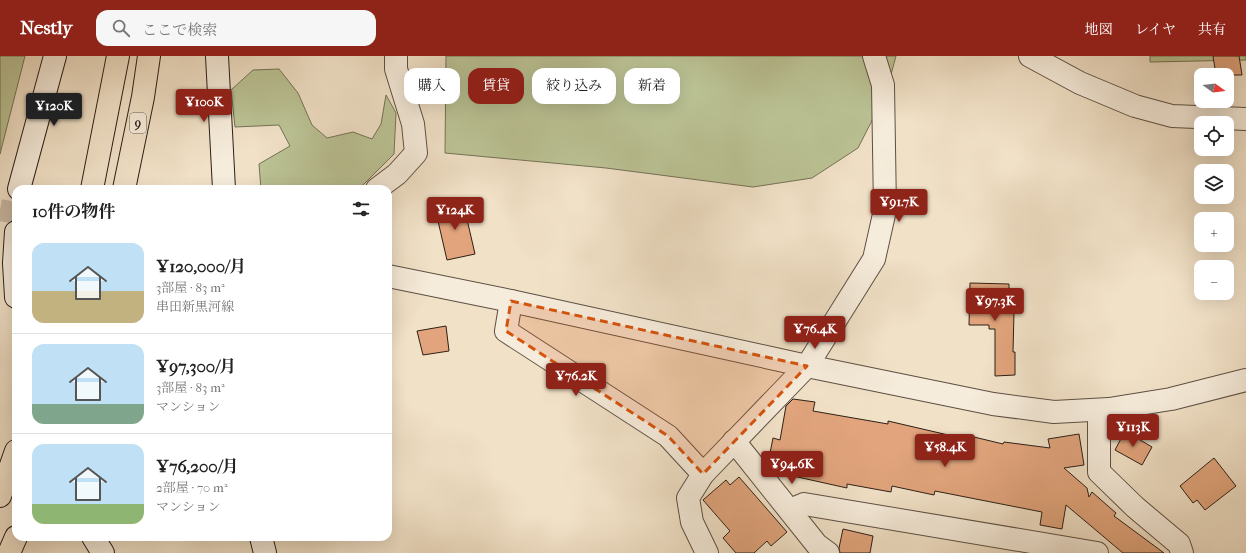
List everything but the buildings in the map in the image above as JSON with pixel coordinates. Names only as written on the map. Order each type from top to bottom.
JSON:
[{"type":"main road","points":[[93,185],[118,56]]},
{"type":"main road","name":"9","points":[[125,185],[143,97],[149,56]]},
{"type":"main road","points":[[0,496],[12,462]]},
{"type":"main road","points":[[9,553],[14,541]]},
{"type":"street","points":[[21,185],[55,56]]},
{"type":"street","points":[[217,56],[224,185]]},
{"type":"street","points":[[383,185],[397,174],[416,153],[413,124],[396,69],[396,56]]},
{"type":"street","points":[[707,553],[692,522],[688,498],[703,474],[807,366],[874,259],[885,210],[883,85],[874,56]]},
{"type":"street","points":[[1030,56],[1080,83],[1135,106],[1172,116],[1246,119]]},
{"type":"street","points":[[392,277],[992,404],[1054,412],[1099,410],[1171,399],[1246,380]]},
{"type":"street","points":[[511,301],[506,331],[668,436],[703,474]]},
{"type":"street","points":[[1099,410],[1099,472],[1135,507],[1178,544],[1182,553]]},
{"type":"street","points":[[734,441],[817,545],[828,553]]},
{"type":"street","points":[[790,510],[804,504],[1097,553]]},
{"type":"street","points":[[96,541],[103,553]]},
{"type":"street","points":[[262,541],[265,553]]},
{"type":"highlighted area","points":[[511,301],[807,366],[703,474],[668,436],[506,331]]},
{"type":"green space","points":[[0,56],[25,56],[0,154]]},
{"type":"green space","points":[[446,56],[896,56],[886,93],[858,148],[812,178],[753,187],[606,168],[445,153],[446,104],[460,104],[460,68],[446,68]]},
{"type":"green space","points":[[1150,56],[1246,56],[1246,60],[1150,62]]},
{"type":"green space","points":[[279,69],[298,93],[312,125],[327,138],[353,132],[372,139],[381,124],[386,95],[396,113],[394,154],[363,185],[261,185],[259,164],[290,146],[279,125],[235,127],[231,90],[253,70]]},
{"type":"tunnel","points":[[0,210],[12,212]]}]
